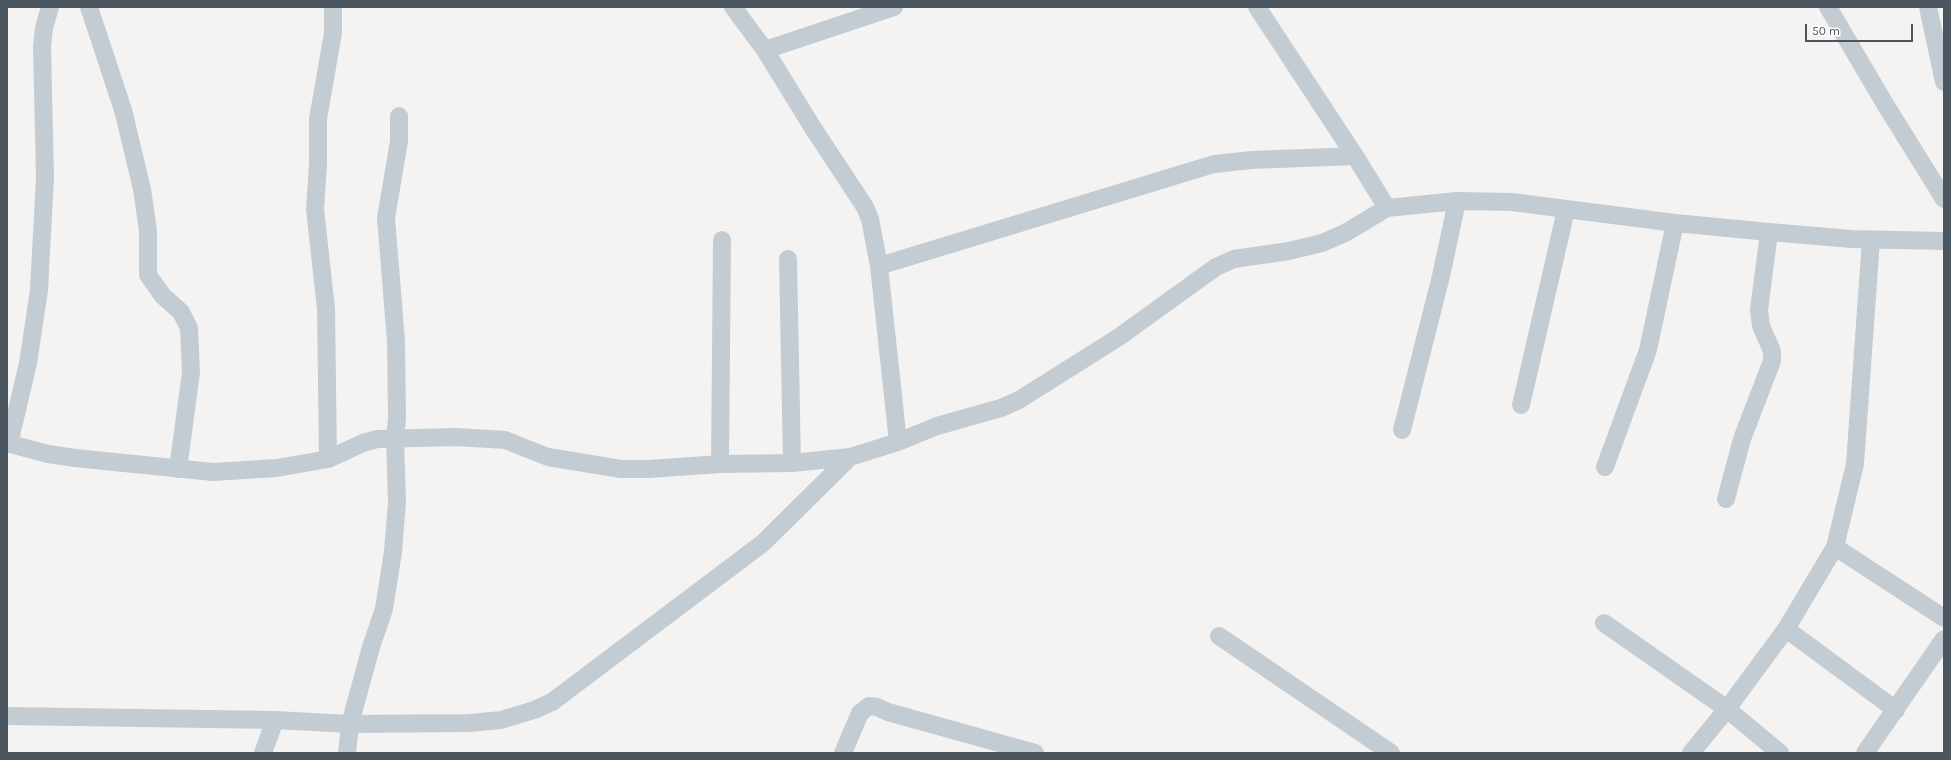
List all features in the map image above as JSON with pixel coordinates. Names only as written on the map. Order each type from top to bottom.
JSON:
[{"type":"street","points":[[50,7],[44,28],[42,46],[45,178],[39,290],[28,363],[8,444],[48,454],[75,458],[178,469],[234,472],[277,468],[328,459],[363,443],[377,439],[467,437],[505,440],[548,457],[614,468],[649,469],[720,464],[792,463],[850,457],[898,442],[937,426],[987,412],[1019,400],[1119,337],[1216,267],[1234,259],[1290,251],[1322,244],[1345,233],[1387,208],[1457,201],[1512,202],[1676,223],[1769,232],[1871,240],[1944,241]]},
{"type":"street","points":[[89,7],[123,110],[142,190],[148,232],[148,274],[163,296],[181,312],[189,328],[191,372],[178,469]]},
{"type":"street","points":[[328,459],[326,309],[315,209],[318,164],[318,119],[331,48],[333,7]]},
{"type":"street","points":[[733,7],[765,50],[813,128],[865,207],[873,230],[880,266],[898,442]]},
{"type":"street","points":[[765,50],[894,7]]},
{"type":"street","points":[[1257,7],[1355,156],[1387,208]]},
{"type":"street","points":[[1828,7],[1885,104],[1944,199]]},
{"type":"street","points":[[1928,7],[1944,82]]},
{"type":"street","points":[[347,753],[350,724],[371,646],[384,609],[390,573],[397,502],[395,438],[397,418],[396,340],[386,218],[400,141],[399,116]]},
{"type":"street","points":[[880,266],[1214,164],[1252,160],[1355,156]]},
{"type":"street","points":[[1402,430],[1441,276],[1457,201]]},
{"type":"street","points":[[1521,405],[1566,210]]},
{"type":"street","points":[[1605,467],[1648,350],[1676,223]]},
{"type":"street","points":[[1726,499],[1742,439],[1772,361],[1772,351],[1761,326],[1759,310],[1769,232]]},
{"type":"street","points":[[720,464],[722,240]]},
{"type":"street","points":[[1691,753],[1727,709],[1786,629],[1835,547],[1855,464],[1871,240]]},
{"type":"street","points":[[788,259],[792,463]]},
{"type":"street","points":[[7,716],[275,720],[350,724],[488,722],[534,710],[552,702],[763,544],[850,457]]},
{"type":"street","points":[[1835,547],[1944,618]]},
{"type":"street","points":[[1604,623],[1727,709],[1780,753]]},
{"type":"street","points":[[1786,629],[1896,710]]},
{"type":"street","points":[[1219,636],[1391,753]]},
{"type":"street","points":[[1865,753],[1944,639]]},
{"type":"street","points":[[844,753],[860,713],[869,706],[877,707],[888,712],[1035,753]]},
{"type":"street","points":[[263,753],[275,720]]}]
